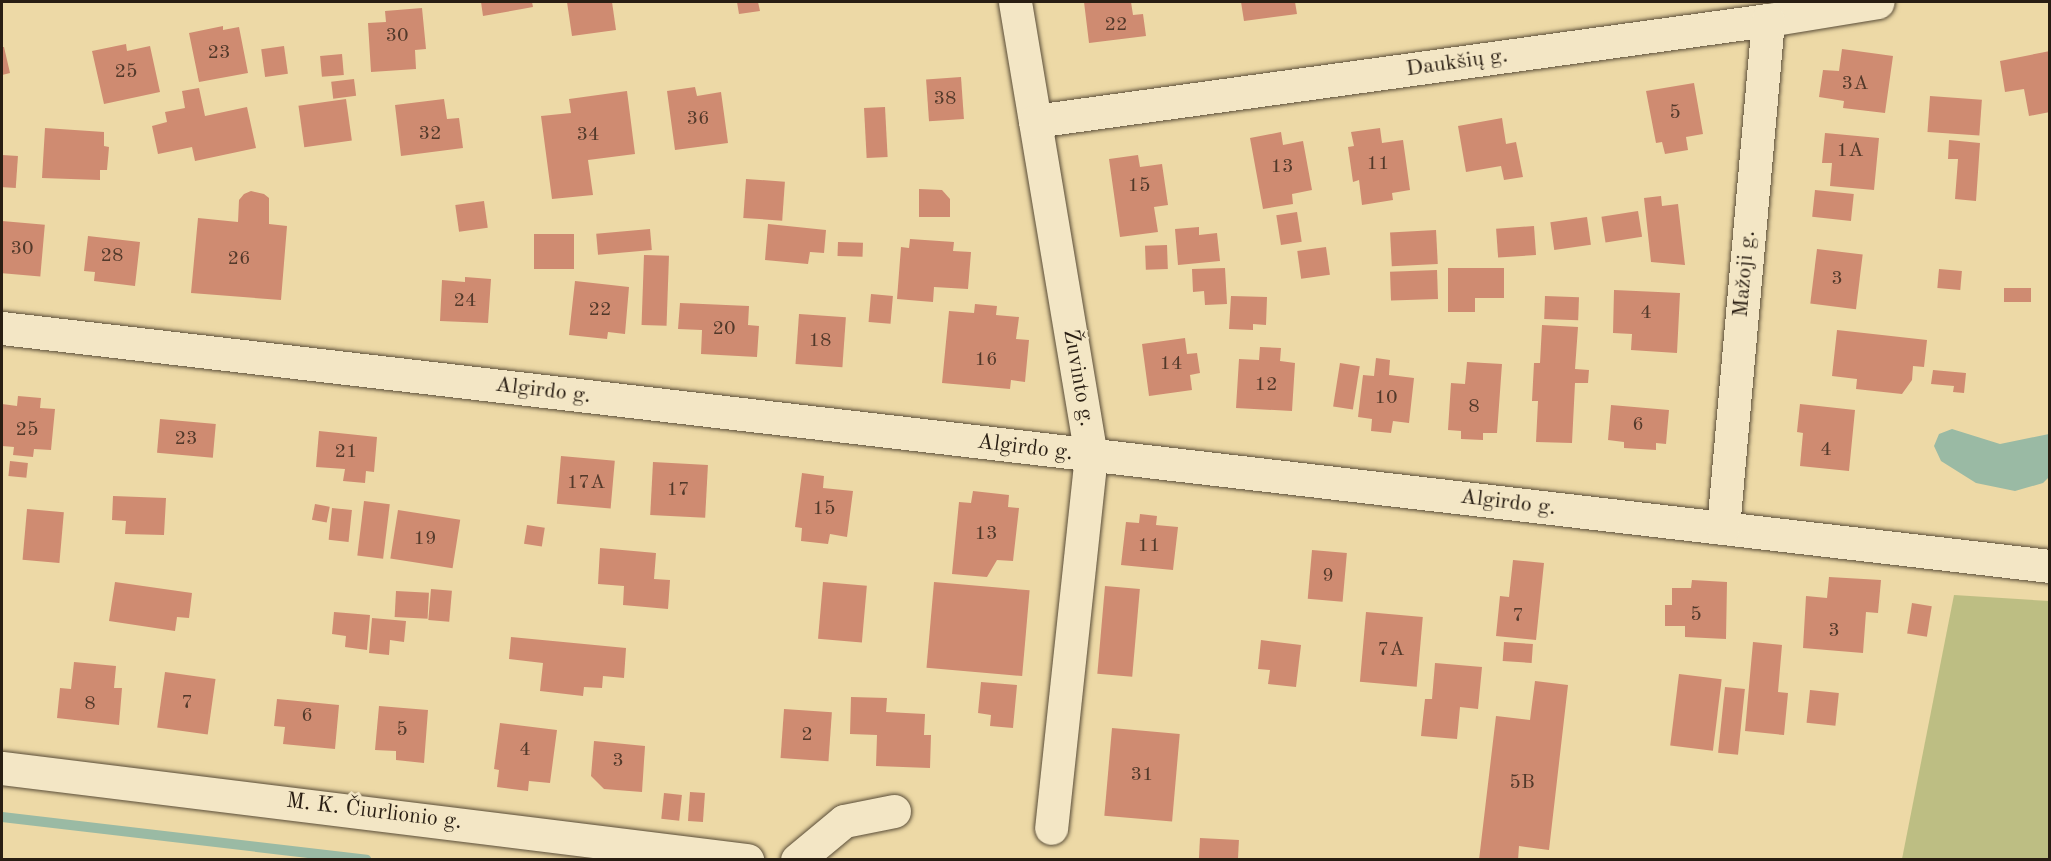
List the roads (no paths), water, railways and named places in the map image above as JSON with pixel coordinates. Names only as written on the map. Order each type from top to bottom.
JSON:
[{"type":"street","name":"Žuvinto g.","points":[[1015,2],[1091,455],[1051,828]]},
{"type":"street","name":"Daukšių g.","points":[[1035,121],[1768,20],[1878,2]]},
{"type":"street","name":"Mažoji g.","points":[[1723,528],[1768,20]]},
{"type":"street","name":"Algirdo g.","points":[[2,328],[2049,566]]},
{"type":"street","name":"M. K. Čiurlionio g.","points":[[2,768],[747,860]]},
{"type":"street","points":[[797,860],[844,821],[894,811]]},
{"type":"waterway","points":[[2,817],[366,860]]}]
